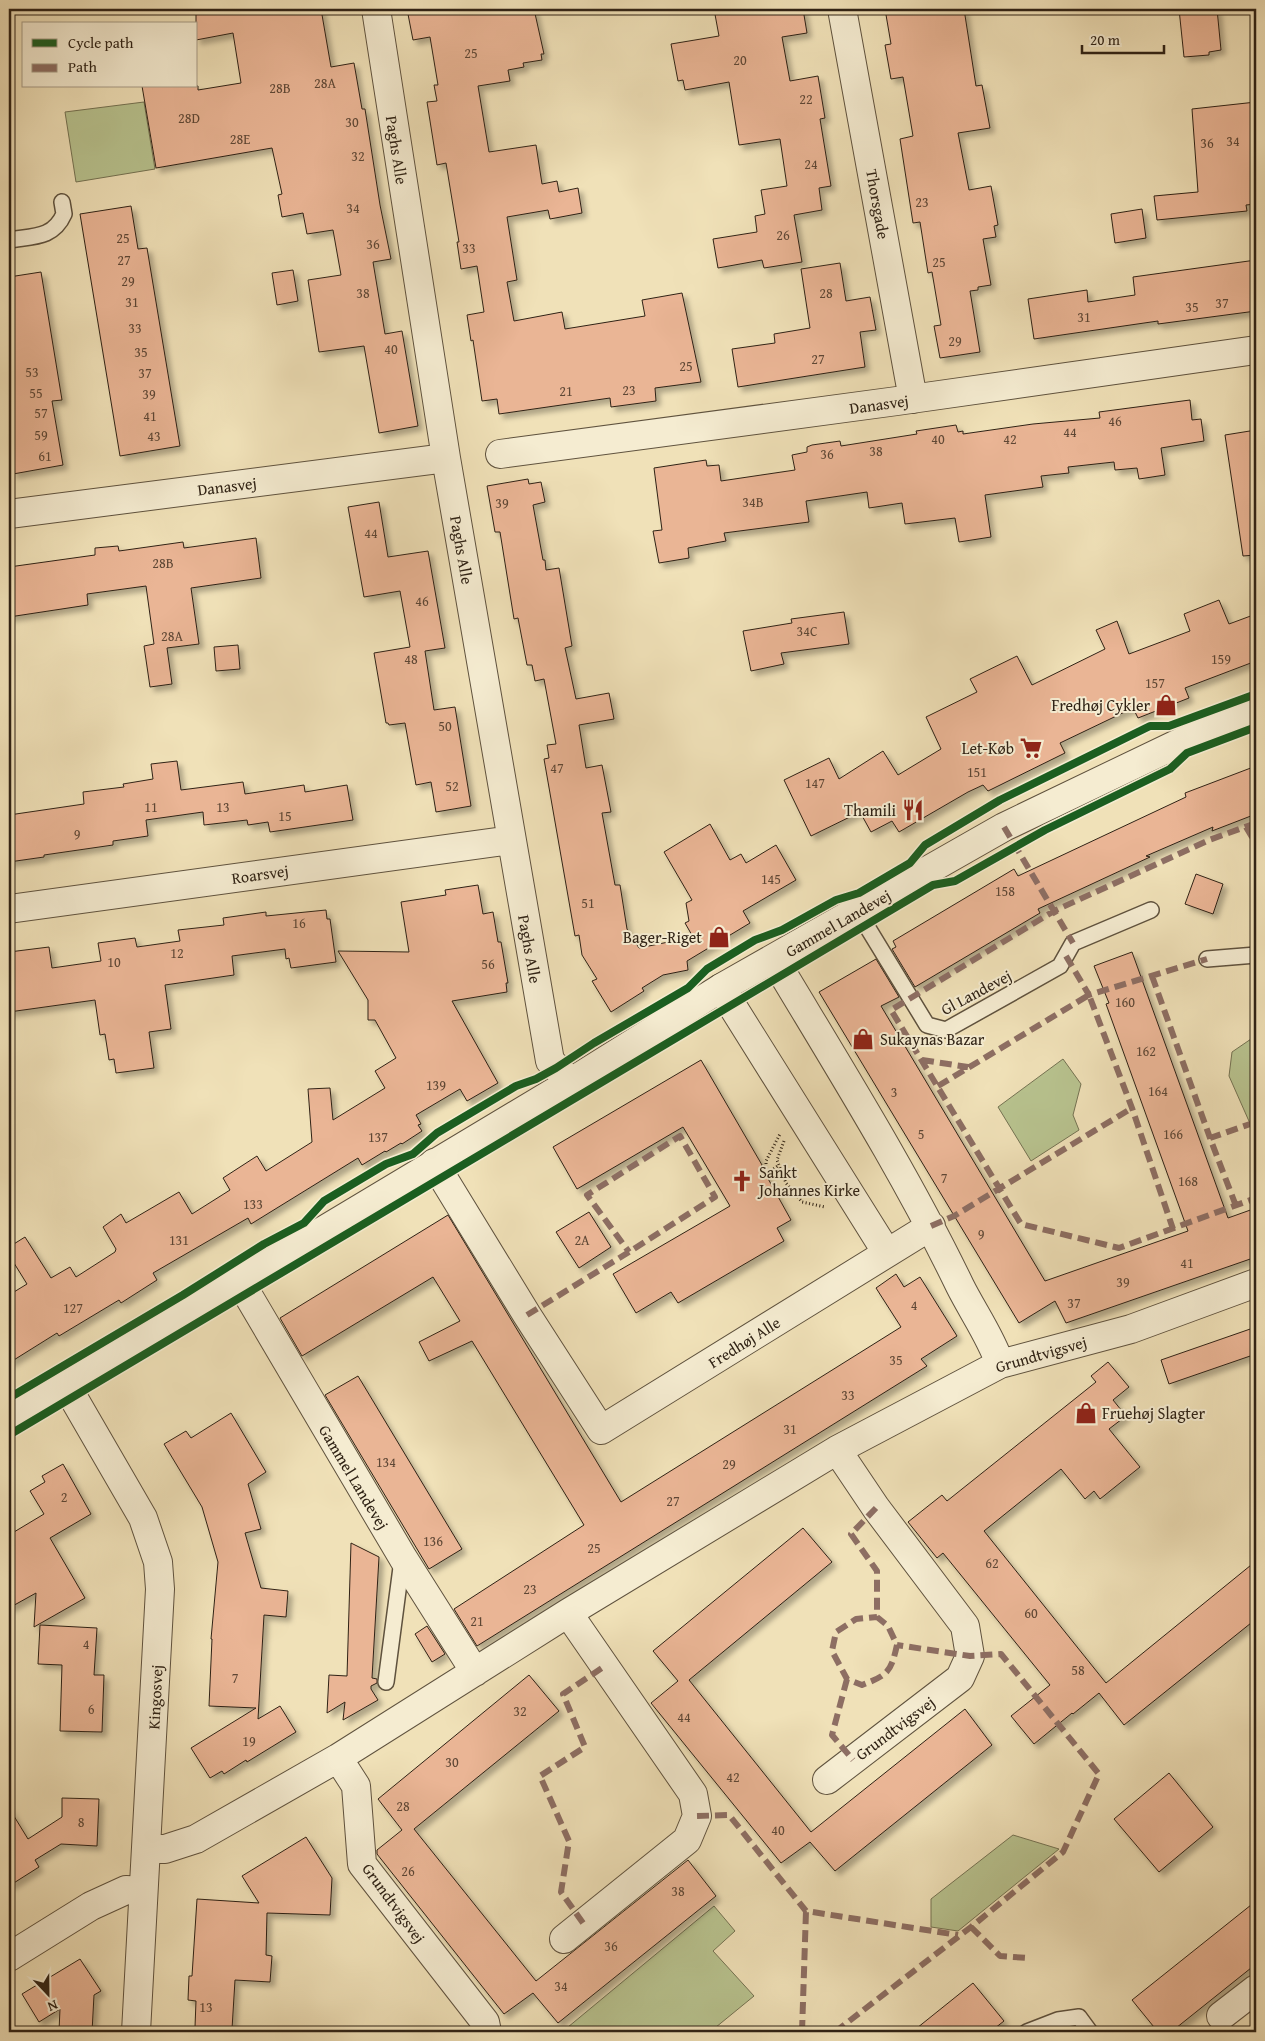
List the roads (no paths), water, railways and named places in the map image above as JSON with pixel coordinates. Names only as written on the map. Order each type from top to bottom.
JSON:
[{"type":"street","name":"Paghs Alle","points":[[376,9],[446,458],[510,840],[550,1061],[571,1082]]},
{"type":"street","name":"Thorsgade","points":[[842,9],[913,399]]},
{"type":"street","name":"Danasvej","points":[[500,454],[913,399],[1256,350]]},
{"type":"street","name":"Danasvej","points":[[9,514],[446,458]]},
{"type":"street","name":"Gammel Landevej","points":[[9,1419],[571,1082],[722,988],[1004,827],[1181,742],[1256,711]]},
{"type":"street","name":"Roarsvej","points":[[9,909],[510,840]]},
{"type":"street","points":[[774,959],[931,1226],[973,1313],[996,1352],[1000,1364]]},
{"type":"street","points":[[722,988],[888,1253]]},
{"type":"street","name":"Fredhøj Alle","points":[[434,1163],[526,1314],[601,1430],[931,1226]]},
{"type":"street","name":"Gammel Landevej","points":[[238,1280],[403,1558],[475,1672]]},
{"type":"street","name":"Grundtvigsvej","points":[[146,1849],[165,1849],[196,1839],[338,1758],[568,1613],[837,1450],[1000,1364],[1131,1328],[1256,1283]]},
{"type":"street","name":"Kingosvej","points":[[66,1385],[143,1518],[158,1562],[160,1589],[136,2032]]},
{"type":"street","name":"Grundtvigsvej","points":[[827,1780],[960,1678],[970,1656],[965,1626],[876,1508],[837,1450]]},
{"type":"street","points":[[564,1938],[687,1840],[697,1816],[693,1794],[568,1613]]},
{"type":"street","name":"Grundtvigsvej","points":[[338,1758],[356,1786],[362,1864],[485,2022],[487,2032]]},
{"type":"street","points":[[9,1957],[91,1906],[126,1890],[143,1891]]},
{"type":"street","points":[[1221,2016],[1256,1989]]},
{"type":"lane","points":[[9,240],[48,234],[55,229],[64,214],[62,202]]},
{"type":"lane","name":"Gl Landevej","points":[[853,914],[866,925],[927,1024],[946,1030],[1060,966],[1073,943],[1152,910]]},
{"type":"lane","points":[[1207,959],[1256,955]]},
{"type":"lane","points":[[386,1682],[403,1558]]},
{"type":"lane","points":[[1027,2032],[1058,2020],[1079,2017],[1090,2032]]},
{"type":"place","name":"Fredhøj Cykler","points":[[1166,705]]},
{"type":"place","name":"Let-Køb","points":[[1031,748]]},
{"type":"place","name":"Thamili","points":[[913,810]]},
{"type":"place","name":"Bager-Riget","points":[[719,937]]},
{"type":"place","name":"Sukaynas Bazar","points":[[863,1039]]},
{"type":"place","name":"Sankt Johannes Kirke","points":[[742,1181]]},
{"type":"place","name":"Fruehøj Slagter","points":[[1086,1413]]}]
